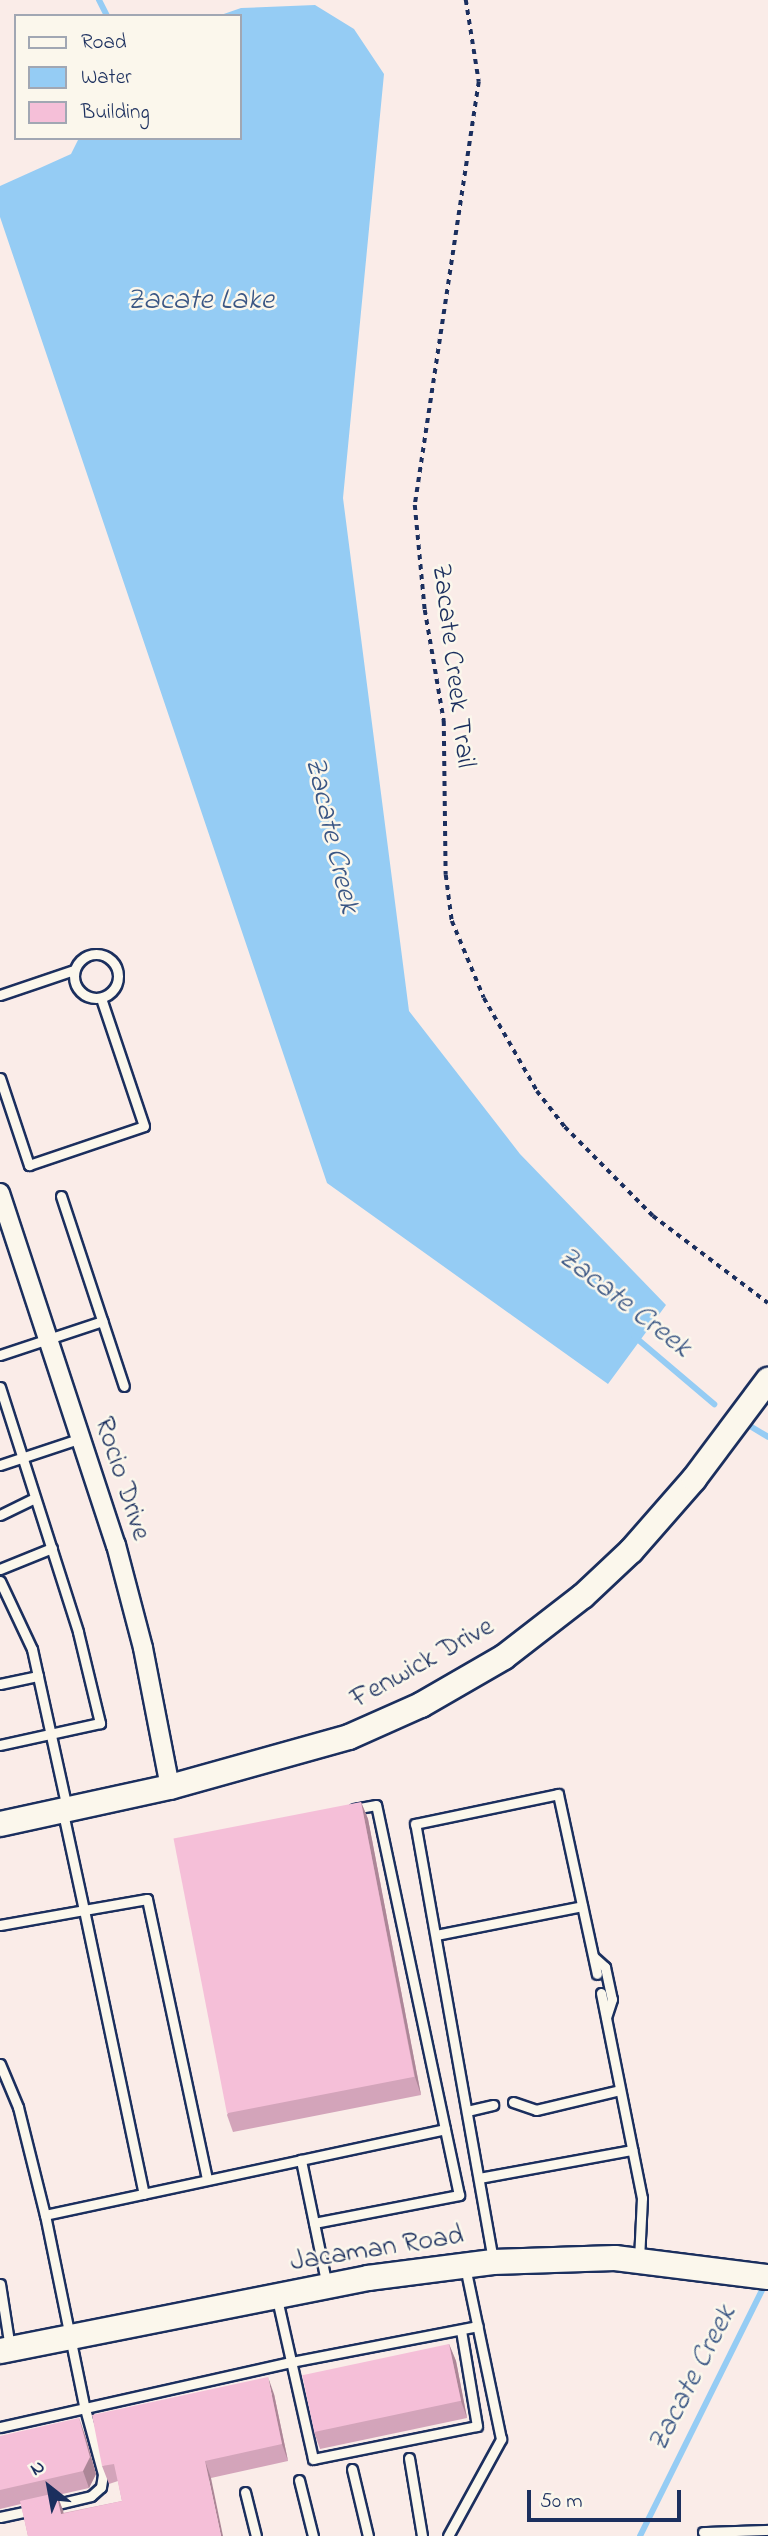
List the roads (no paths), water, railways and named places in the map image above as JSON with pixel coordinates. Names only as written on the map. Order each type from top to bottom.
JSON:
[{"type":"street","name":"Rocio Drive","points":[[0,1193],[116,1545],[143,1648],[170,1787]]},
{"type":"street","name":"Fenwick Drive","points":[[0,1824],[170,1787],[349,1737],[421,1705],[504,1657],[583,1596],[631,1551],[694,1479],[768,1380]]},
{"type":"street","name":"Jacaman Road","points":[[5,2350],[327,2286],[493,2262],[639,2261],[705,2266],[768,2277]]},
{"type":"lane","points":[[0,995],[74,970],[89,955],[109,958],[118,970],[117,984],[101,998]]},
{"type":"lane","points":[[74,970],[80,992],[101,998]]},
{"type":"lane","points":[[0,1078],[29,1165],[144,1126],[101,998]]},
{"type":"lane","points":[[61,1196],[124,1385]]},
{"type":"lane","points":[[0,1355],[103,1321]]},
{"type":"lane","points":[[0,1387],[79,1632],[100,1723],[0,1745]]},
{"type":"lane","points":[[0,1465],[80,1438]]},
{"type":"lane","points":[[0,1515],[35,1498]]},
{"type":"lane","points":[[0,1569],[52,1548]]},
{"type":"lane","points":[[0,1581],[32,1649],[144,2194]]},
{"type":"lane","points":[[0,1684],[38,1676]]},
{"type":"lane","points":[[493,2262],[415,1824],[558,1794],[597,1974]]},
{"type":"lane","points":[[314,2223],[459,2195],[376,1805],[348,1810]]},
{"type":"lane","points":[[0,1925],[147,1899],[206,2180]]},
{"type":"lane","points":[[436,1935],[582,1906]]},
{"type":"lane","points":[[593,1956],[605,1967],[612,1999],[606,2017]]},
{"type":"lane","points":[[601,1993],[642,2198],[639,2261]]},
{"type":"lane","points":[[0,2064],[18,2107],[45,2215],[84,2405],[103,2474],[101,2487],[91,2496],[0,2517]]},
{"type":"lane","points":[[513,2102],[536,2110],[621,2090]]},
{"type":"lane","points":[[467,2111],[493,2105]]},
{"type":"lane","points":[[45,2215],[445,2129]]},
{"type":"lane","points":[[479,2178],[632,2150]]},
{"type":"lane","points":[[301,2160],[327,2286]]},
{"type":"lane","points":[[448,2536],[502,2439],[465,2265]]},
{"type":"lane","points":[[0,2284],[5,2350]]},
{"type":"lane","points":[[276,2297],[313,2459],[477,2426],[461,2330]]},
{"type":"lane","points":[[0,2427],[84,2405],[478,2326]]},
{"type":"lane","points":[[410,2458],[422,2536]]},
{"type":"lane","points":[[352,2469],[368,2536]]},
{"type":"lane","points":[[299,2480],[313,2536]]},
{"type":"lane","points":[[245,2492],[256,2536]]},
{"type":"lane","points":[[703,2532],[768,2530]]},
{"type":"water","name":"Zacate Lake","points":[[315,5],[354,29],[384,74],[343,498],[409,1011],[520,1154],[666,1305],[608,1384],[327,1183],[0,217],[0,186],[71,154],[78,140],[242,140],[242,14],[224,14],[241,8]]},
{"type":"waterway","name":"Zacate Creek","points":[[99,0],[106,14]]},
{"type":"waterway","name":"Zacate Creek","points":[[635,1337],[714,1404]]},
{"type":"waterway","name":"Zacate Creek","points":[[745,1423],[768,1437]]},
{"type":"waterway","name":"Zacate Creek","points":[[640,2536],[765,2284]]}]
